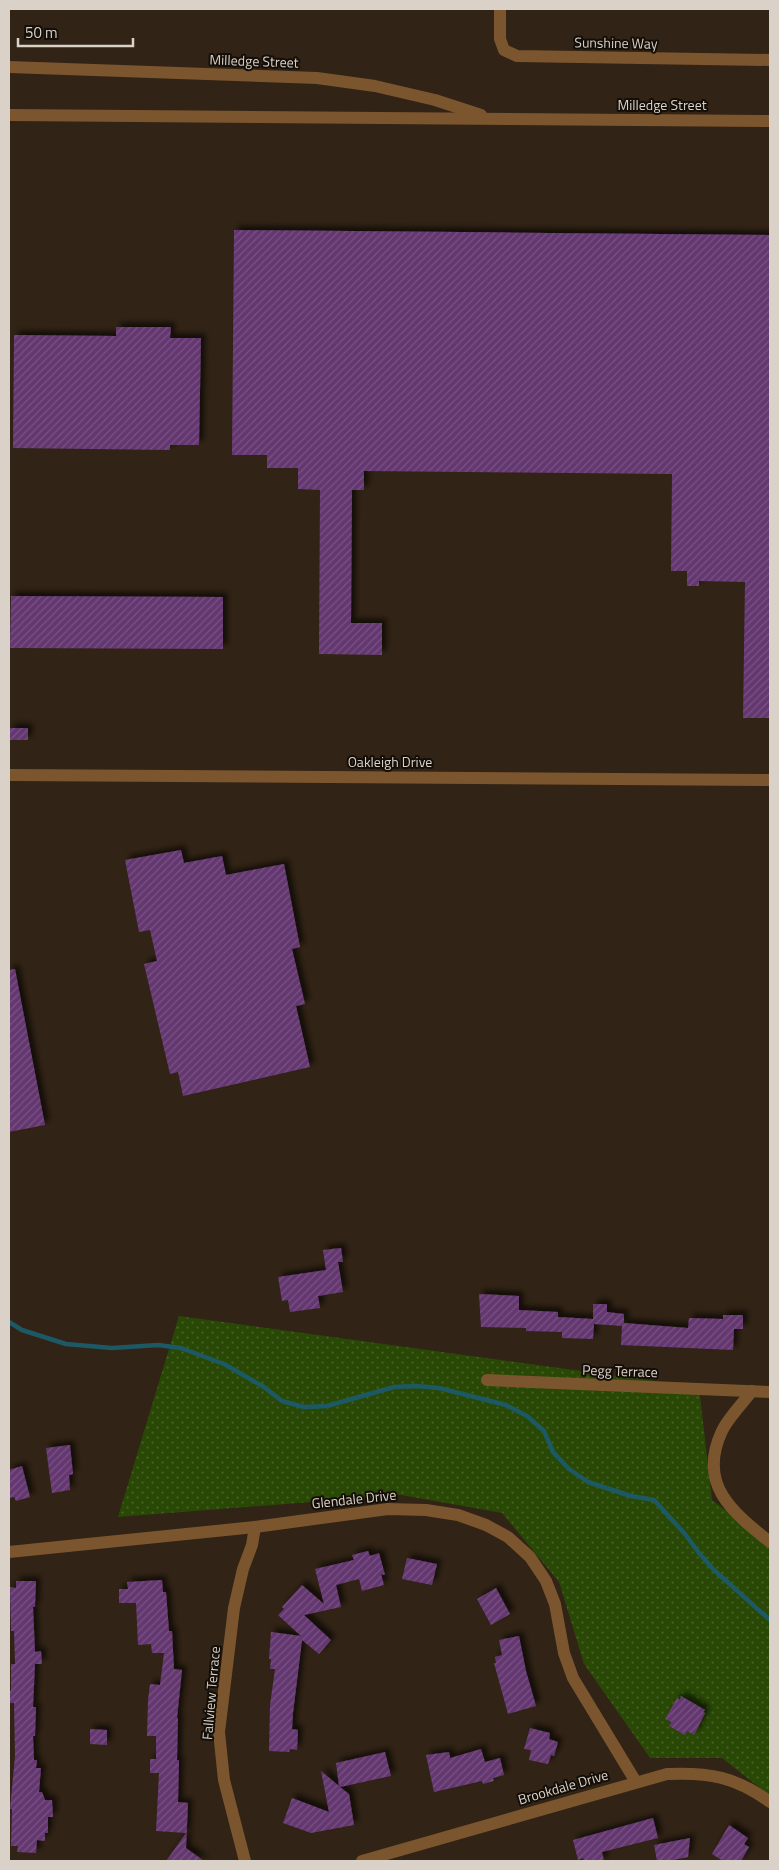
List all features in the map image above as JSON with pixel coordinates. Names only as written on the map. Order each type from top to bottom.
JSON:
[{"type":"street","name":"Sunshine Way","points":[[500,9],[500,38],[504,50],[517,56],[770,60]]},
{"type":"street","name":"Milledge Street","points":[[9,67],[317,78],[384,88],[435,100],[493,118]]},
{"type":"street","name":"Milledge Street","points":[[9,115],[770,121]]},
{"type":"street","name":"Oakleigh Drive","points":[[9,775],[770,780]]},
{"type":"street","name":"Pegg Terrace","points":[[487,1380],[770,1392]]},
{"type":"street","points":[[752,1391],[722,1430],[713,1458],[714,1476],[719,1492],[740,1518],[770,1542]]},
{"type":"street","name":"Glendale Drive","points":[[9,1552],[255,1527],[388,1509],[426,1510],[458,1516],[486,1526],[508,1538],[530,1557],[546,1581],[555,1604],[564,1652],[573,1678],[636,1782]]},
{"type":"street","name":"Fallview Terrace","points":[[245,1861],[224,1780],[219,1732],[234,1608],[243,1569],[252,1545],[255,1527]]},
{"type":"street","name":"Brookdale Drive","points":[[362,1861],[667,1774],[694,1772],[720,1776],[746,1786],[770,1802]]},
{"type":"green space","points":[[179,1316],[699,1387],[712,1500],[770,1544],[770,1796],[722,1758],[650,1758],[584,1664],[559,1582],[502,1513],[401,1495],[118,1517]]},
{"type":"building","points":[[234,230],[770,235],[770,718],[743,718],[745,582],[699,581],[699,586],[687,586],[687,571],[671,571],[672,474],[364,471],[364,490],[352,490],[351,623],[382,623],[382,655],[319,654],[320,490],[298,489],[298,468],[267,468],[267,455],[232,455]]},
{"type":"building","points":[[116,327],[171,327],[170,338],[201,338],[199,445],[170,445],[170,450],[13,448],[14,335],[116,336]]},
{"type":"building","points":[[11,596],[223,597],[223,649],[10,648]]},
{"type":"building","points":[[10,728],[28,728],[28,740],[10,740]]},
{"type":"building","points":[[181,850],[184,863],[222,856],[226,875],[284,864],[300,947],[292,949],[305,1004],[296,1006],[310,1067],[183,1096],[178,1072],[170,1074],[144,964],[157,961],[150,930],[139,932],[125,860]]},
{"type":"building","points":[[15,969],[45,1125],[9,1132],[9,970]]},
{"type":"building","points":[[341,1248],[343,1262],[338,1262],[343,1292],[318,1296],[320,1308],[290,1312],[288,1300],[282,1301],[278,1277],[326,1270],[323,1250]]},
{"type":"building","points":[[479,1294],[519,1296],[519,1310],[558,1312],[558,1317],[593,1319],[593,1304],[607,1304],[607,1312],[624,1314],[624,1323],[688,1328],[689,1318],[723,1319],[723,1315],[743,1315],[743,1329],[734,1329],[733,1350],[621,1345],[622,1326],[594,1324],[593,1339],[562,1338],[562,1332],[526,1331],[526,1328],[481,1327]]},
{"type":"building","points":[[70,1445],[73,1474],[69,1475],[70,1490],[52,1493],[46,1448]]},
{"type":"building","points":[[22,1466],[30,1497],[16,1501],[14,1497],[9,1498],[9,1470]]},
{"type":"building","points":[[368,1551],[370,1556],[379,1553],[385,1575],[381,1574],[384,1585],[362,1591],[359,1579],[336,1585],[341,1607],[304,1615],[331,1640],[319,1654],[302,1640],[292,1729],[298,1730],[297,1750],[290,1749],[289,1752],[269,1751],[270,1705],[275,1669],[270,1669],[271,1632],[301,1636],[278,1615],[284,1609],[282,1607],[302,1585],[324,1604],[315,1569],[354,1560],[352,1555]]},
{"type":"building","points":[[407,1558],[437,1564],[432,1585],[402,1579]]},
{"type":"building","points":[[162,1580],[163,1592],[166,1592],[169,1631],[172,1631],[174,1669],[182,1670],[177,1718],[178,1802],[188,1803],[186,1848],[204,1861],[166,1861],[186,1833],[156,1831],[159,1773],[150,1773],[150,1759],[156,1759],[156,1736],[147,1736],[148,1700],[150,1684],[160,1685],[164,1653],[152,1653],[151,1644],[138,1645],[136,1603],[119,1603],[119,1589],[128,1589],[127,1582]]},
{"type":"building","points":[[16,1581],[36,1581],[35,1607],[33,1607],[35,1652],[41,1651],[42,1664],[35,1664],[33,1707],[36,1707],[35,1736],[33,1736],[34,1760],[37,1760],[36,1768],[41,1768],[39,1792],[42,1792],[45,1800],[52,1800],[53,1817],[48,1817],[48,1833],[45,1833],[45,1841],[37,1840],[36,1853],[17,1852],[18,1846],[11,1846],[12,1809],[10,1809],[15,1756],[14,1703],[9,1703],[9,1691],[11,1691],[11,1664],[15,1664],[14,1631],[11,1631],[10,1587],[16,1588]]},
{"type":"building","points":[[496,1588],[510,1614],[491,1625],[477,1599]]},
{"type":"building","points":[[519,1636],[536,1706],[508,1714],[494,1663],[496,1663],[495,1657],[502,1655],[499,1640]]},
{"type":"building","points":[[681,1696],[705,1710],[694,1735],[687,1731],[685,1735],[669,1726],[672,1722],[665,1719],[677,1698],[680,1700]]},
{"type":"building","points":[[530,1728],[550,1733],[549,1739],[558,1742],[554,1756],[551,1755],[548,1764],[529,1760],[531,1750],[524,1749]]},
{"type":"building","points":[[90,1729],[107,1730],[107,1745],[90,1744]]},
{"type":"building","points":[[481,1749],[485,1762],[500,1758],[504,1775],[493,1778],[494,1781],[483,1784],[482,1781],[434,1792],[426,1755],[449,1752],[450,1758]]},
{"type":"building","points":[[385,1752],[391,1776],[340,1787],[349,1794],[354,1825],[311,1833],[283,1823],[292,1798],[329,1812],[321,1771],[339,1786],[336,1763]]},
{"type":"building","points":[[653,1818],[658,1838],[602,1852],[604,1861],[584,1861],[583,1858],[578,1860],[573,1840]]},
{"type":"building","points":[[729,1825],[748,1838],[744,1844],[749,1847],[741,1861],[723,1861],[712,1854]]},
{"type":"building","points":[[690,1838],[688,1857],[657,1861],[654,1845]]},
{"type":"waterway","points":[[9,1322],[22,1330],[66,1344],[112,1348],[158,1345],[181,1348],[224,1364],[264,1387],[282,1401],[304,1407],[327,1406],[394,1387],[416,1386],[439,1388],[506,1405],[527,1416],[544,1431],[553,1452],[569,1469],[588,1482],[631,1496],[654,1500],[714,1570],[770,1620]]}]
